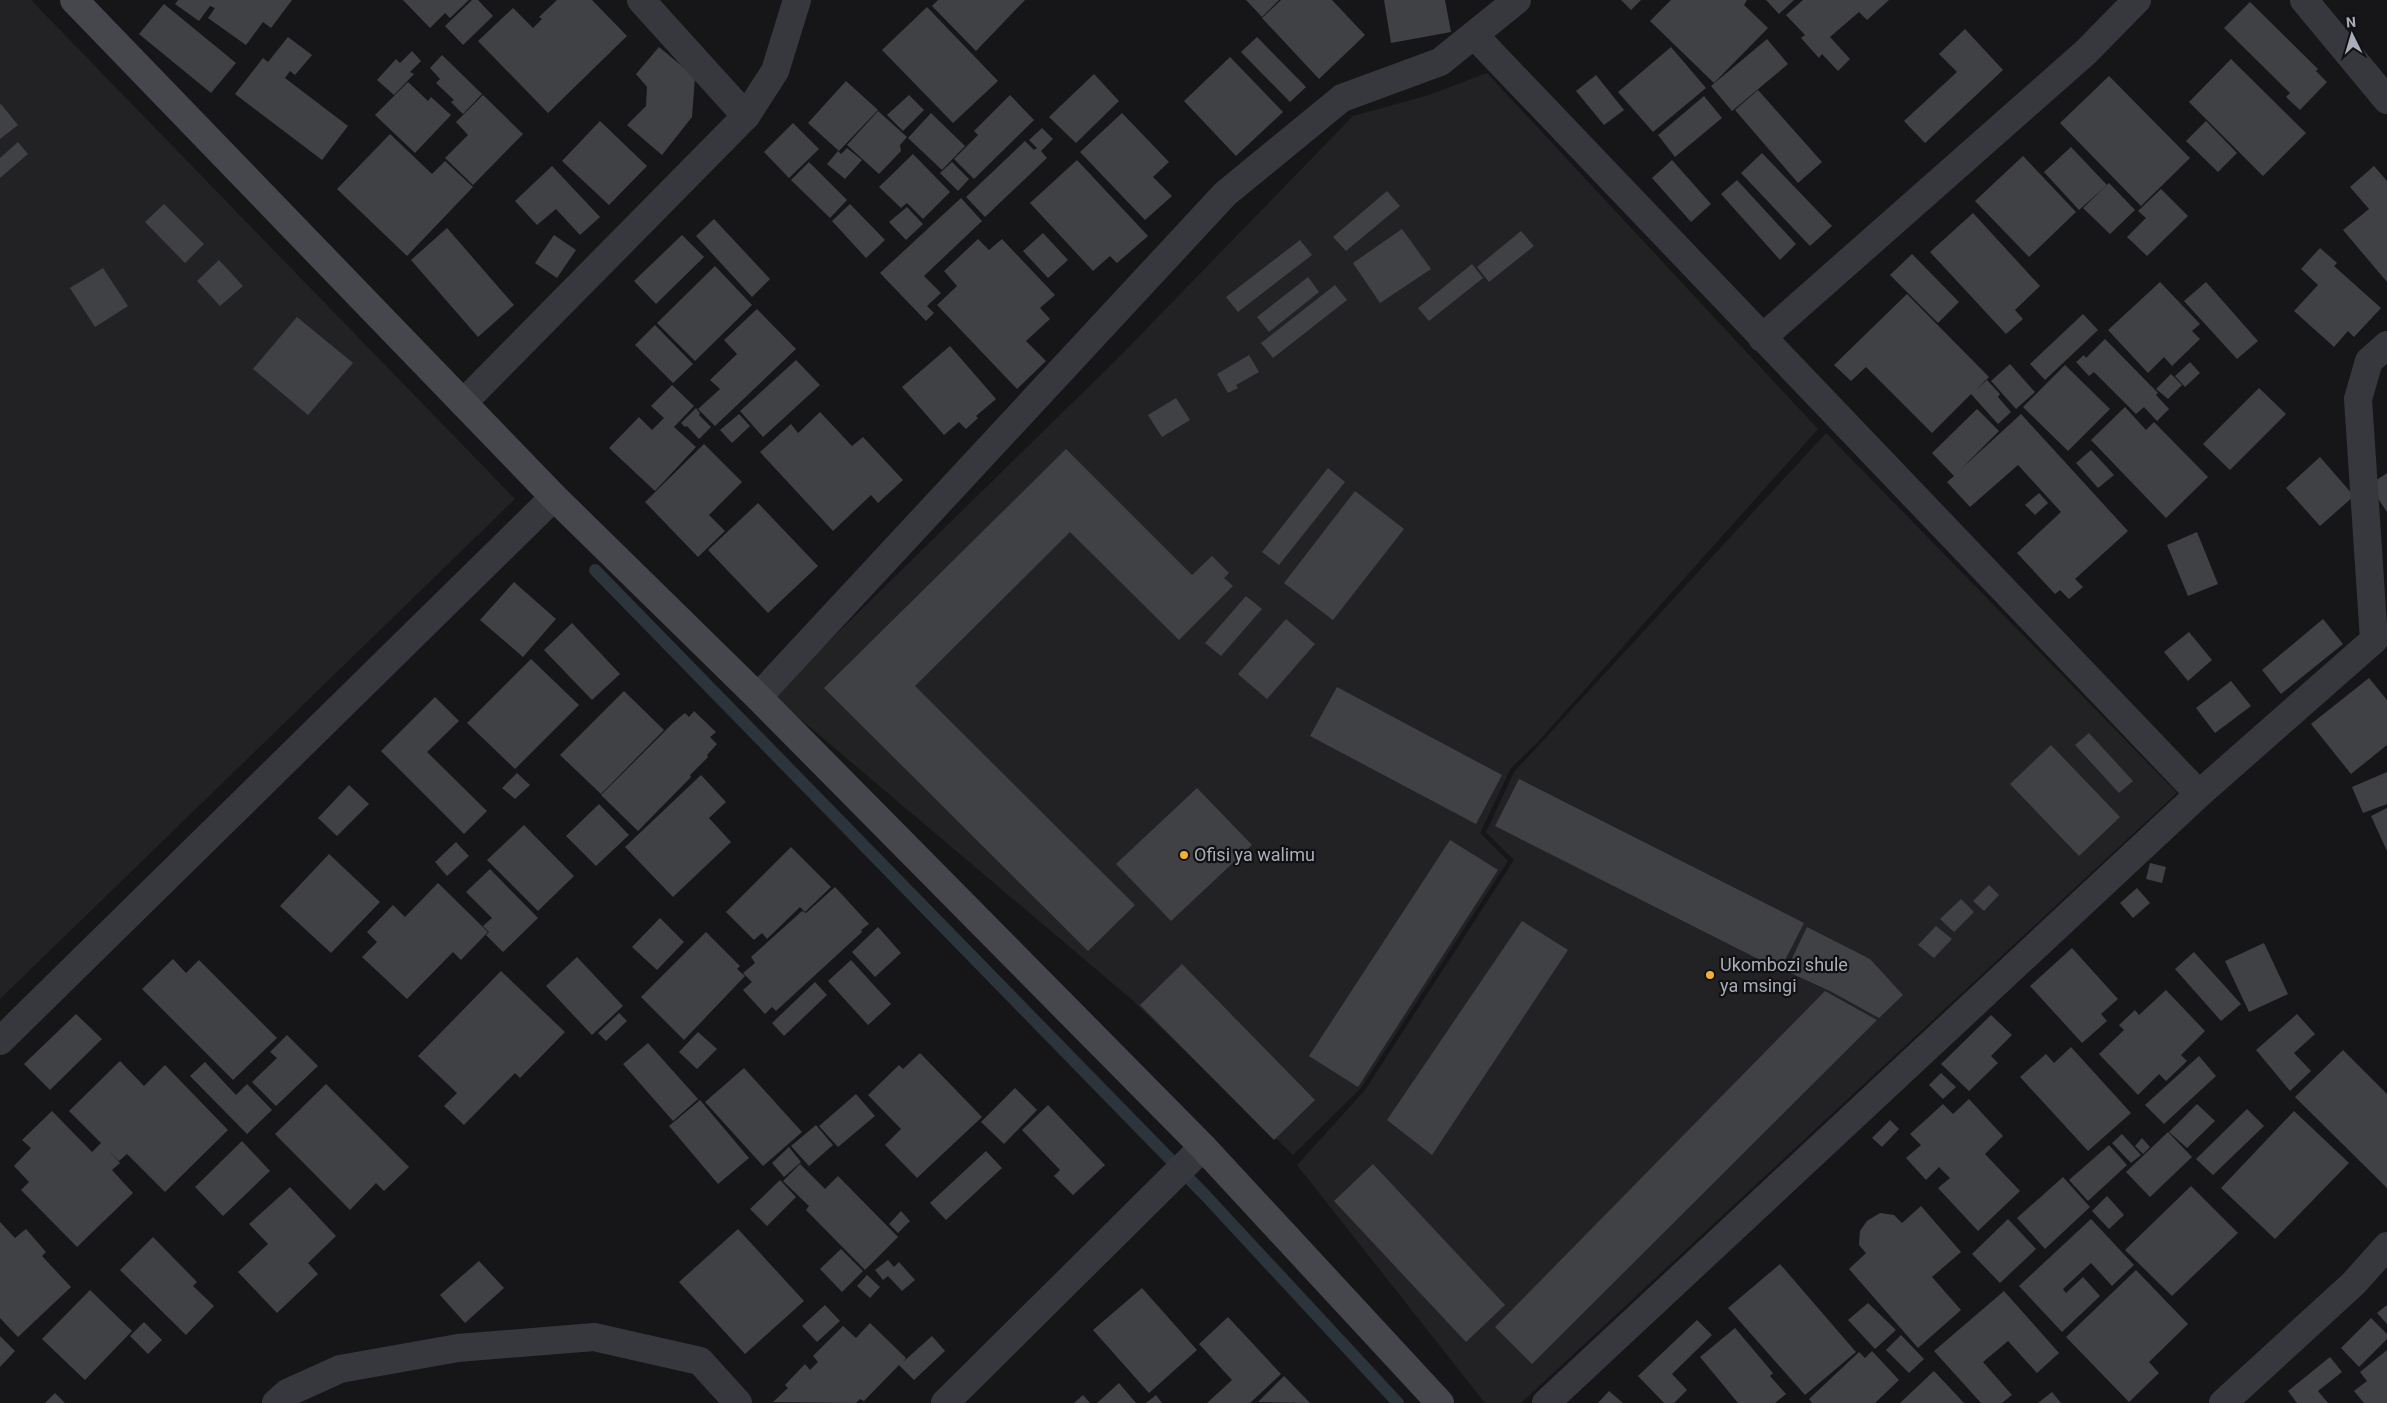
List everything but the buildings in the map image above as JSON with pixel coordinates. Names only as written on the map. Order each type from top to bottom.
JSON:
[{"type":"street","points":[[74,0],[554,497],[758,697],[1203,1147],[1440,1403]]},
{"type":"street","points":[[641,0],[746,116]]},
{"type":"street","points":[[464,403],[746,116],[775,71],[797,0]]},
{"type":"street","points":[[758,697],[1225,194],[1342,98],[1440,62],[1475,36],[1517,0]]},
{"type":"street","points":[[1762,338],[2086,52],[2137,0]]},
{"type":"street","points":[[2304,0],[2387,100]]},
{"type":"street","points":[[1475,36],[2199,794]]},
{"type":"street","points":[[1546,1403],[2199,794],[2380,646],[2358,399],[2369,361],[2387,345]]},
{"type":"street","points":[[0,1041],[554,497]]},
{"type":"street","points":[[945,1403],[1203,1147]]},
{"type":"street","points":[[2223,1403],[2354,1283],[2387,1246]]},
{"type":"street","points":[[286,1400],[340,1370],[458,1348],[594,1337],[700,1361],[738,1403]]},
{"type":"shaded area","points":[[0,0],[31,0],[515,499],[0,999]]},
{"type":"shaded area","points":[[1487,73],[1818,429],[1536,744],[1511,768],[1480,833],[1508,861],[1361,1088],[1293,1155],[1130,998],[773,696],[1118,358],[1353,116],[1429,95]]},
{"type":"shaded area","name":"Ukombozi shule ya msingi","points":[[1826,433],[2177,793],[1521,1403],[1485,1403],[1297,1165],[1365,1090],[1514,860],[1486,832],[1514,772]]},
{"type":"waterway","points":[[595,570],[1205,1195],[1398,1403]]},
{"type":"place","name":"Ofisi ya walimu","points":[[1184,855]]},
{"type":"place","name":"Ukombozi shule ya msingi","points":[[1710,975]]}]
